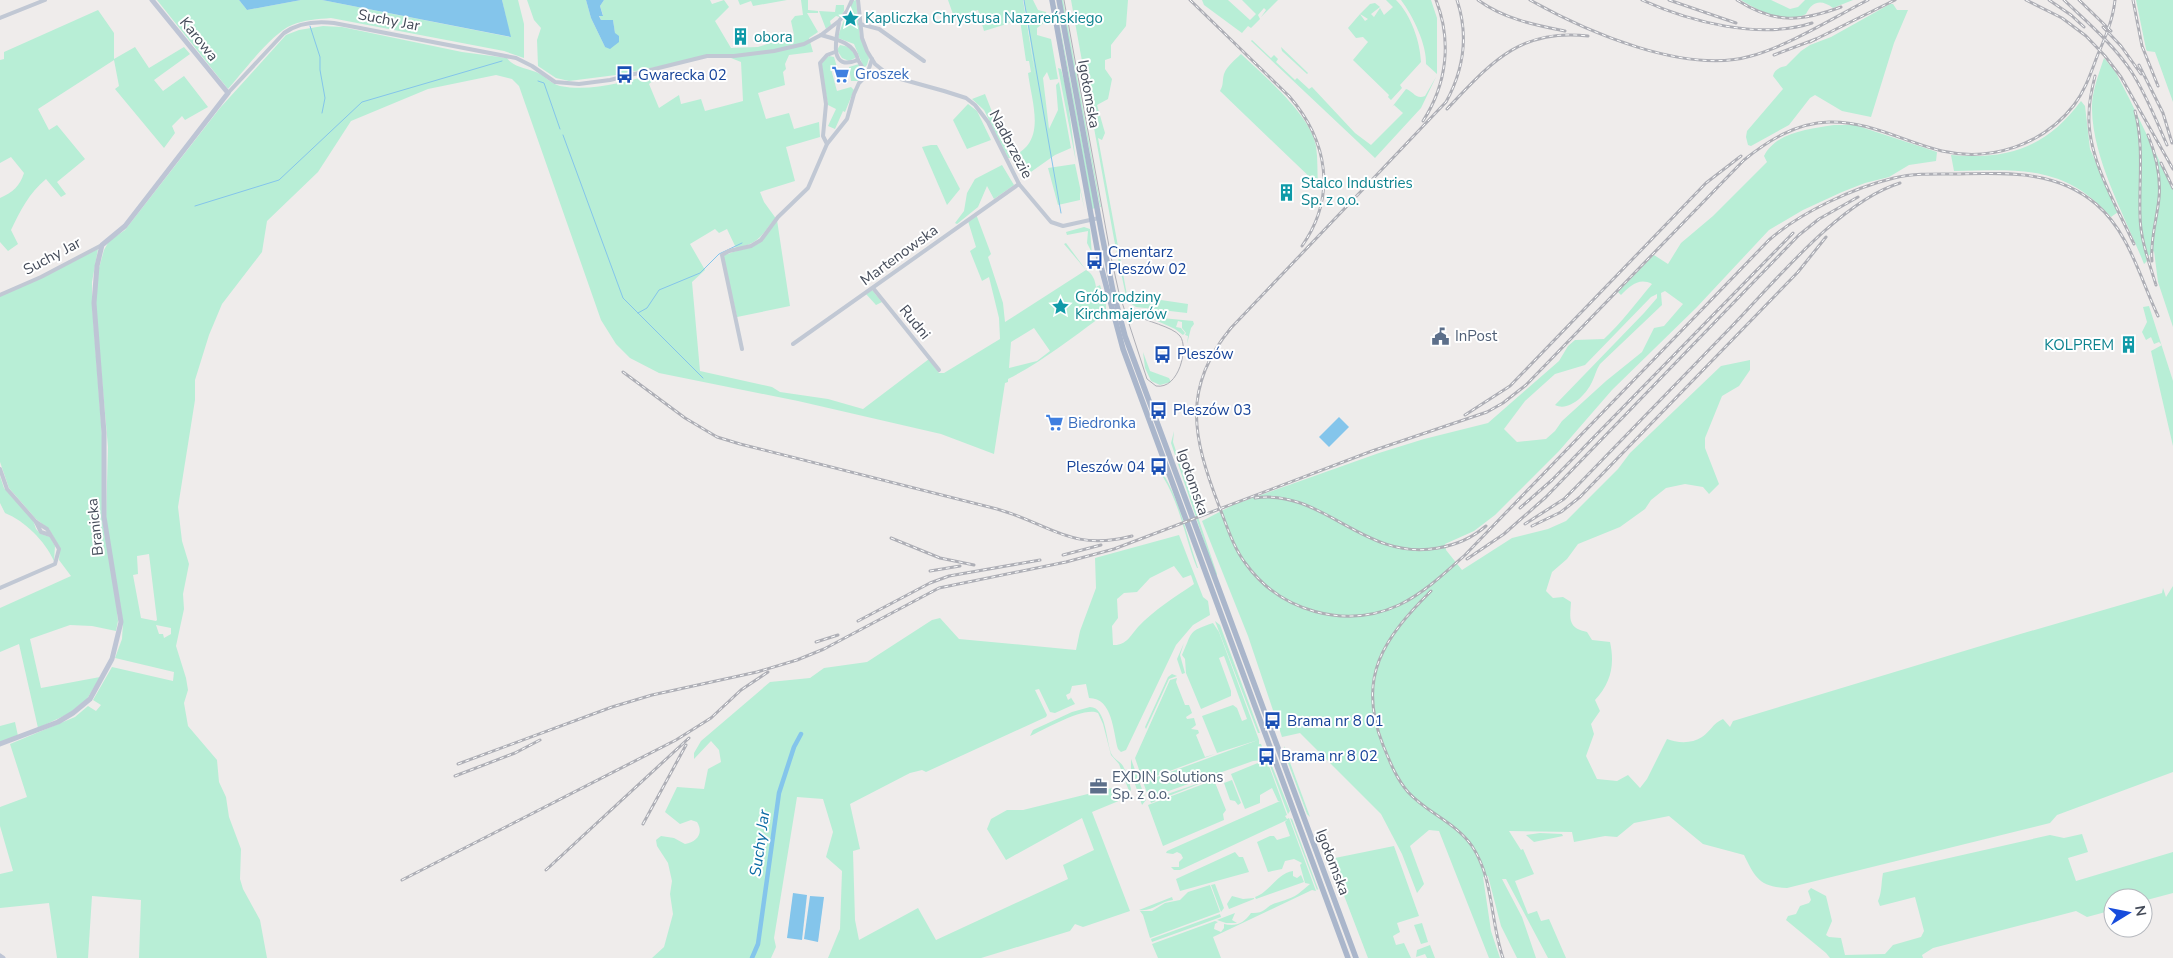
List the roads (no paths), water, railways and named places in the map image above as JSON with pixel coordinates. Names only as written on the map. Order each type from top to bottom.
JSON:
[{"type":"main road","name":"Igołomska","points":[[1052,0],[1092,220],[1106,288],[1123,348],[1212,582],[1337,926],[1346,958]]},
{"type":"main road","name":"Igołomska","points":[[1059,0],[1115,297],[1130,352],[1164,437],[1212,582]]},
{"type":"main road","name":"Igołomska","points":[[1216,593],[1356,958]]},
{"type":"main road","points":[[1343,923],[1360,958]]},
{"type":"street","points":[[0,18],[45,0]]},
{"type":"street","name":"Karowa","points":[[152,0],[228,93]]},
{"type":"street","name":"Suchy Jar","points":[[0,295],[41,277],[102,245],[125,226],[228,93],[284,33],[294,27],[316,22],[340,24],[516,58],[556,82],[571,84],[637,74],[707,56],[734,56],[774,51],[804,44],[822,35],[839,21],[847,11],[852,0]]},
{"type":"street","name":"Nadbrzezie","points":[[858,0],[862,38],[872,59],[890,76],[952,93],[975,104],[988,122],[1019,184],[1054,224],[1062,226],[1099,218]]},
{"type":"street","points":[[839,21],[835,52],[842,61],[858,60]]},
{"type":"street","points":[[860,24],[879,29],[924,61]]},
{"type":"street","points":[[822,35],[852,47],[867,74]]},
{"type":"street","points":[[827,144],[823,136],[826,104],[820,63],[827,55],[835,52]]},
{"type":"street","points":[[742,349],[722,255],[729,251],[752,246],[761,240],[778,216],[808,188],[827,144],[847,119],[854,94],[859,83],[867,74],[872,59]]},
{"type":"street","points":[[867,74],[890,76]]},
{"type":"street","name":"Martenowska","points":[[793,344],[992,201],[1019,184]]},
{"type":"street","name":"Branicka","points":[[0,744],[58,722],[90,700],[106,672],[119,635],[121,622],[104,517],[104,433],[94,303],[94,285],[102,245]]},
{"type":"street","name":"Rudni","points":[[873,288],[939,370]]},
{"type":"street","points":[[0,469],[7,489],[36,522],[47,529],[59,549],[55,564],[0,588]]},
{"type":"water","points":[[239,0],[301,0],[247,10]]},
{"type":"water","points":[[322,0],[502,0],[511,37]]},
{"type":"water","points":[[586,0],[604,0],[600,6],[603,16],[599,16],[601,20],[613,20],[615,33],[619,36],[619,42],[610,49],[605,47],[591,18]]},
{"type":"water","points":[[1339,417],[1349,427],[1329,447],[1319,437]]},
{"type":"water","points":[[793,893],[807,895],[802,940],[787,938]]},
{"type":"water","points":[[810,896],[824,897],[818,942],[804,939]]},
{"type":"waterway","points":[[1024,0],[1061,213]]},
{"type":"waterway","points":[[310,26],[320,57],[320,70],[325,98],[322,113]]},
{"type":"waterway","points":[[195,206],[279,180],[362,102],[502,61]]},
{"type":"waterway","points":[[538,81],[544,83],[560,129]]},
{"type":"waterway","points":[[563,135],[623,298],[703,378]]},
{"type":"waterway","points":[[638,313],[647,308],[659,290],[700,273],[719,254],[742,243]]},
{"type":"waterway","name":"Suchy Jar","points":[[752,958],[758,944],[779,793],[794,747],[801,734]]},
{"type":"tram line","points":[[1064,0],[1119,293],[1147,379],[1156,386],[1164,385],[1171,381],[1180,367],[1183,349],[1180,336],[1171,329],[1134,314]]},
{"type":"railway","points":[[1190,0],[1289,96],[1302,113],[1312,131],[1319,150],[1324,188],[1320,208],[1313,227],[1302,246]]},
{"type":"railway","points":[[1423,121],[1437,92],[1444,62],[1444,31],[1436,0]]},
{"type":"railway","points":[[1457,0],[1463,26],[1463,52],[1457,77],[1446,102],[1231,328],[1215,350],[1204,372],[1198,393],[1196,414],[1203,458],[1234,543],[1241,557],[1260,580],[1277,594],[1295,604],[1315,612],[1357,616],[1399,605],[1426,589],[1465,555],[1769,240],[1796,220],[1828,202],[1878,182],[1902,176],[1995,173],[2048,179],[2081,193],[2096,204],[2117,228],[2133,256],[2158,316]]},
{"type":"railway","points":[[1478,0],[1509,17],[1565,31]]},
{"type":"railway","points":[[1530,0],[1579,25],[1608,37],[1637,47],[1697,60],[1725,60],[1751,56],[1780,46],[1868,0]]},
{"type":"railway","points":[[1642,0],[1703,21],[1748,29],[1792,28],[1812,23]]},
{"type":"railway","points":[[1669,0],[1736,23]]},
{"type":"railway","points":[[1737,0],[1764,13],[1788,18],[1813,16],[1841,7]]},
{"type":"railway","points":[[1810,42],[1895,0]]},
{"type":"railway","points":[[2026,0],[2062,18],[2086,36],[2105,56],[2121,77],[2173,169]]},
{"type":"railway","points":[[2049,0],[2071,15],[2084,27]]},
{"type":"railway","points":[[2064,0],[2108,42],[2124,61],[2146,98],[2167,145]]},
{"type":"railway","points":[[2079,0],[2111,31]]},
{"type":"railway","points":[[458,764],[612,707],[652,695],[757,672],[797,660],[824,649],[939,588],[1066,562],[1114,549],[1372,451],[1487,412],[1503,403],[1526,385],[1744,160],[1773,139],[1794,129],[1817,123],[1844,123],[1873,128],[1942,151],[1960,154],[1979,154],[2015,147],[2047,131],[2074,105],[2082,93],[2109,27],[2115,0]]},
{"type":"railway","points":[[2133,0],[2142,46],[2158,86]]},
{"type":"railway","points":[[2103,27],[2121,46],[2141,74]]},
{"type":"railway","points":[[1447,109],[1492,64],[1524,44],[1543,38],[1564,35],[1588,36]]},
{"type":"railway","points":[[1774,55],[1816,39]]},
{"type":"railway","points":[[2139,65],[2163,113],[2172,143]]},
{"type":"railway","points":[[2095,76],[2089,109],[2093,147],[2111,197],[2134,244]]},
{"type":"railway","points":[[2135,111],[2140,150],[2140,223],[2145,250],[2156,285]]},
{"type":"railway","points":[[2148,135],[2159,174],[2159,198],[2152,245],[2152,261]]},
{"type":"railway","points":[[1465,415],[1510,386],[1706,183],[1741,156]]},
{"type":"railway","points":[[2161,163],[2173,188]]},
{"type":"railway","points":[[1525,524],[1564,499],[1811,244],[1855,206],[1878,192],[1900,183]]},
{"type":"railway","points":[[1467,559],[1504,534],[1546,497],[1799,235],[1819,219],[1858,197]]},
{"type":"railway","points":[[1520,508],[1552,480],[1793,233]]},
{"type":"railway","points":[[1532,526],[1561,512],[1580,497],[1798,272],[1826,237]]},
{"type":"railway","points":[[623,372],[685,418],[717,437],[997,509],[1076,538],[1093,541],[1132,536]]},
{"type":"railway","points":[[1255,498],[1279,498],[1302,504],[1366,536],[1388,545],[1412,549],[1438,548],[1451,545],[1469,537],[1486,526]]},
{"type":"railway","points":[[891,538],[940,558],[974,565]]},
{"type":"railway","points":[[1063,555],[1101,545]]},
{"type":"railway","points":[[858,621],[930,583],[949,576],[1040,560]]},
{"type":"railway","points":[[930,571],[960,566]]},
{"type":"railway","points":[[1431,591],[1400,625],[1388,642],[1379,660],[1374,679],[1372,699],[1375,721],[1388,758],[1404,787],[1424,806],[1458,830],[1472,846],[1479,859],[1488,886],[1503,958]]},
{"type":"railway","points":[[816,642],[838,635]]},
{"type":"railway","points":[[402,880],[676,740],[711,718],[741,690],[768,672]]},
{"type":"railway","points":[[546,870],[689,738]]},
{"type":"railway","points":[[455,776],[515,753],[540,740]]},
{"type":"railway","points":[[643,824],[686,745]]},
{"type":"place","name":"Kapliczka Chrystusa Nazareńskiego","points":[[851,18]]},
{"type":"place","name":"obora","points":[[740,37]]},
{"type":"place","name":"Groszek","points":[[841,74]]},
{"type":"place","name":"Gwarecka 02","points":[[624,75]]},
{"type":"place","name":"Stalco Industries Sp. z o.o.","points":[[1287,192]]},
{"type":"place","name":"Cmentarz Pleszów 02","points":[[1094,261]]},
{"type":"place","name":"Grób rodziny Kirchmajerów","points":[[1061,306]]},
{"type":"place","name":"InPost","points":[[1441,336]]},
{"type":"place","name":"KOLPREM","points":[[2128,345]]},
{"type":"place","name":"Pleszów","points":[[1163,354]]},
{"type":"place","name":"Pleszów 03","points":[[1159,410]]},
{"type":"place","name":"Biedronka","points":[[1054,423]]},
{"type":"place","name":"Pleszów 04","points":[[1159,467]]},
{"type":"place","name":"Brama nr 8 01","points":[[1273,721]]},
{"type":"place","name":"Brama nr 8 02","points":[[1267,756]]},
{"type":"place","name":"EXDIN Solutions Sp. z o.o.","points":[[1098,786]]}]
